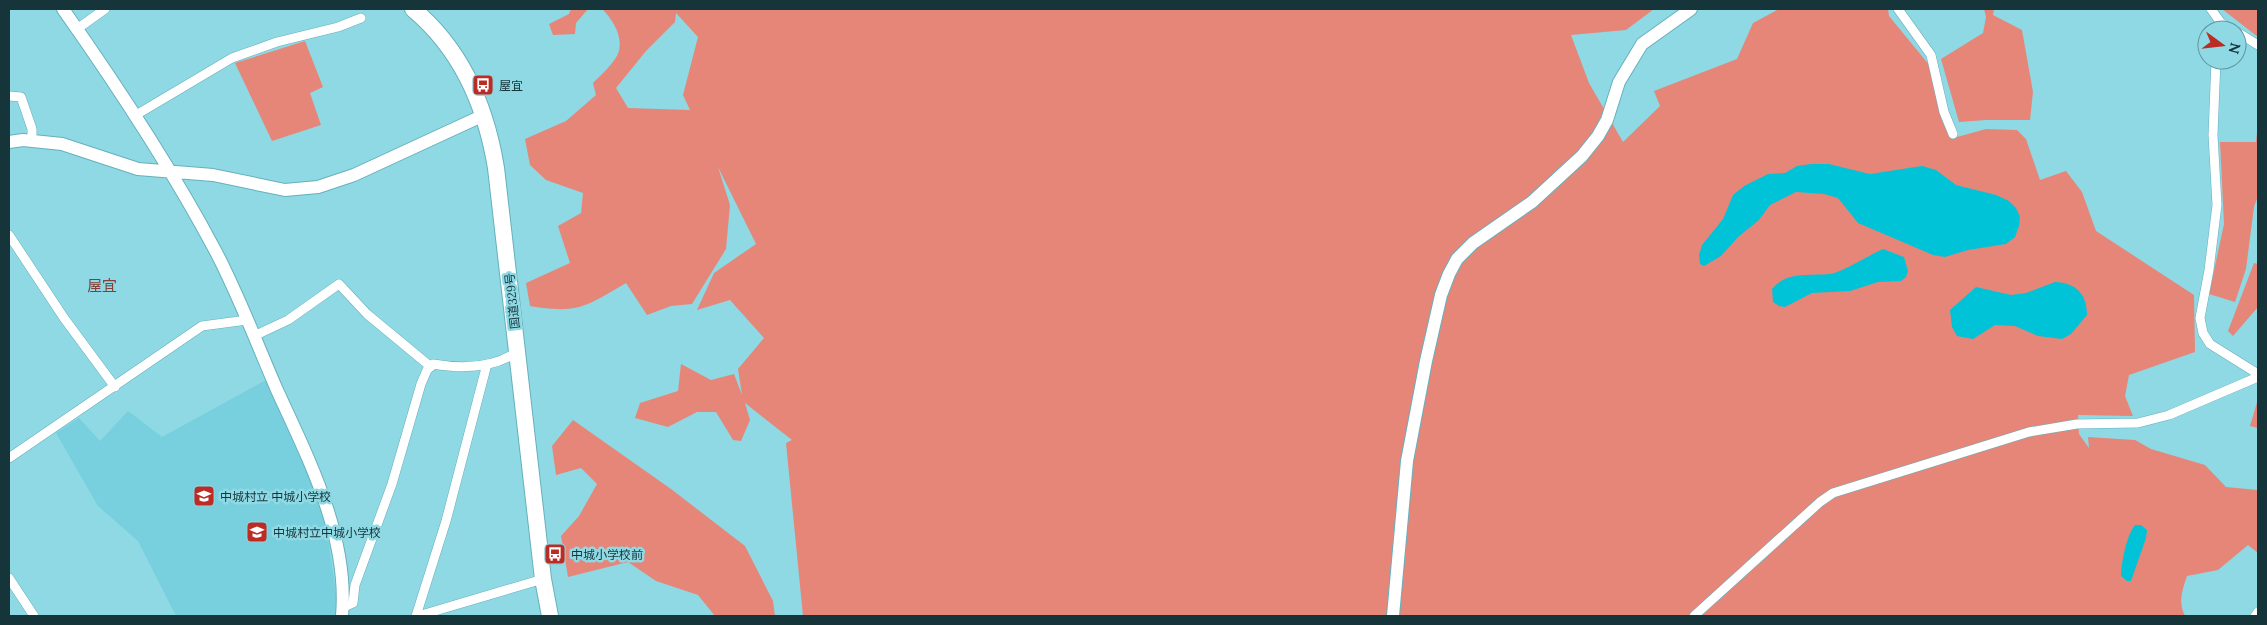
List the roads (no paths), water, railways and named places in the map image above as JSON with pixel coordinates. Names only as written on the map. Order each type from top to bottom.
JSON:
[{"type":"highway","name":"国道329号","points":[[413,9],[438,34],[475,90],[484,115],[496,168],[543,579],[550,616]]},
{"type":"street","points":[[63,9],[136,115],[170,170],[216,252],[310,466],[332,527],[340,565],[342,612]]},
{"type":"street","points":[[77,29],[105,9]]},
{"type":"street","points":[[1393,616],[1407,460],[1426,361],[1441,296],[1449,274],[1457,259],[1473,243],[1532,202],[1582,156],[1598,136],[1607,120],[1619,82],[1642,44],[1691,9]]},
{"type":"street","points":[[1898,9],[1930,55],[1944,112],[1953,134]]},
{"type":"street","points":[[136,115],[232,58],[277,42],[338,27],[361,18]]},
{"type":"street","points":[[2247,38],[2258,45]]},
{"type":"street","points":[[2216,70],[2213,135],[2217,206],[2209,270],[2200,318],[2203,333],[2210,344],[2258,376]]},
{"type":"street","points":[[9,96],[21,97],[32,129],[32,141]]},
{"type":"street","points":[[9,142],[32,141],[62,144],[138,169],[213,174],[285,190],[318,186],[354,175],[484,115]]},
{"type":"street","points":[[9,235],[12,248],[115,387]]},
{"type":"street","points":[[254,336],[288,320],[339,284],[367,314],[431,366]]},
{"type":"street","points":[[9,458],[202,326],[247,320]]},
{"type":"street","points":[[342,612],[354,603],[355,585],[392,484],[421,384],[431,366],[433,364],[460,369],[507,359],[517,352]]},
{"type":"street","points":[[417,616],[448,512],[487,364]]},
{"type":"street","points":[[1694,616],[1820,502],[1833,493],[2029,432],[2076,424],[2138,423],[2169,415],[2258,376]]},
{"type":"street","points":[[9,578],[34,616]]},
{"type":"street","points":[[417,616],[543,579]]},
{"type":"street","points":[[2255,616],[2258,612]]},
{"type":"place","name":"屋宜","points":[[483,85]]},
{"type":"place","name":"中城村立 中城小学校","points":[[204,496]]},
{"type":"place","name":"中城村立中城小学校","points":[[257,532]]},
{"type":"place","name":"中城小学校前","points":[[555,554]]},
{"type":"district","name":"屋宜","points":[[102,285]]}]
